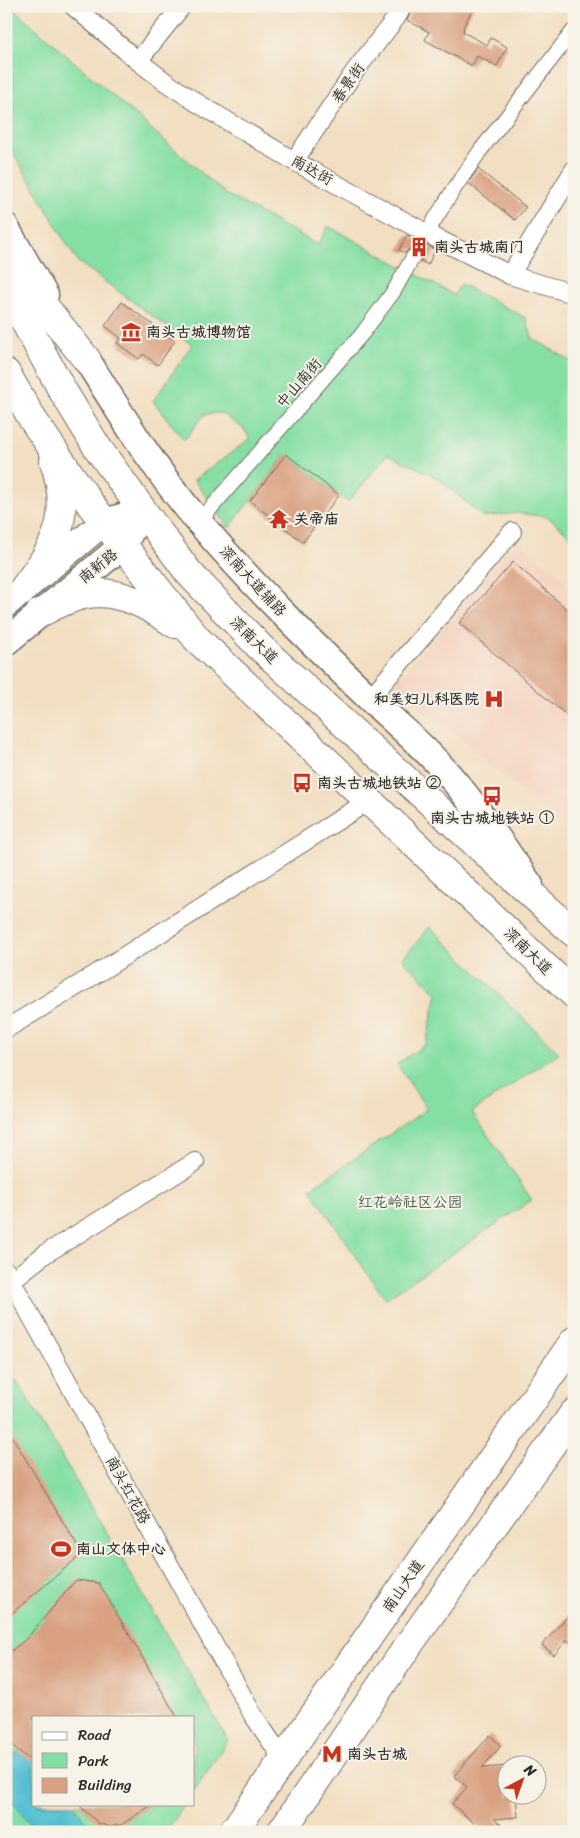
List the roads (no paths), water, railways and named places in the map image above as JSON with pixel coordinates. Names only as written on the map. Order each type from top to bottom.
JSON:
[{"type":"main road","points":[[6,258],[87,360]]},
{"type":"main road","name":"深南大道","points":[[6,287],[97,447],[189,573],[260,647],[574,933]]},
{"type":"main road","name":"深南大道辅路","points":[[87,360],[161,474],[199,522],[256,585],[454,780],[474,805],[543,904]]},
{"type":"main road","name":"深南大道","points":[[6,373],[33,420],[104,522],[197,639],[574,994]]},
{"type":"main road","points":[[14,598],[43,563],[51,549],[58,529],[63,502],[61,482],[53,459],[33,420]]},
{"type":"main road","name":"南新路","points":[[14,598],[104,522],[142,511]]},
{"type":"main road","name":"南新路","points":[[6,642],[122,546],[142,511]]},
{"type":"main road","points":[[40,613],[67,600],[83,595],[108,594],[139,602],[197,639]]},
{"type":"main road","name":"南山大道","points":[[233,1832],[574,1341]]},
{"type":"main road","points":[[281,1832],[410,1642],[574,1413]]},
{"type":"street","name":"南达街","points":[[73,6],[138,62],[199,104],[294,161],[425,235],[510,275],[574,294]]},
{"type":"street","points":[[138,62],[182,6]]},
{"type":"street","name":"春景街","points":[[294,161],[355,71],[403,6]]},
{"type":"street","points":[[425,235],[480,151],[574,30]]},
{"type":"street","points":[[510,275],[574,170]]},
{"type":"street","name":"深南大道辅路","points":[[6,224],[87,360]]},
{"type":"street","name":"中山南街","points":[[199,522],[362,334],[394,291],[414,257]]},
{"type":"street","points":[[370,698],[512,532]]},
{"type":"street","points":[[6,1029],[370,800]]},
{"type":"street","points":[[8,1279],[45,1254],[195,1162]]},
{"type":"street","name":"南头红花路","points":[[8,1279],[253,1715],[283,1759]]},
{"type":"water","points":[[25,1746],[32,1754],[32,1806],[75,1806],[87,1822],[75,1832],[37,1832],[6,1794],[6,1761]]},
{"type":"tunnel","points":[[413,257],[424,237]]},
{"type":"place","name":"南头古城南门","points":[[419,247]]},
{"type":"place","name":"南头古城博物馆","points":[[131,332]]},
{"type":"place","name":"关帝庙","points":[[279,519]]},
{"type":"place","name":"和美妇儿科医院","points":[[494,699]]},
{"type":"place","name":"南头古城地铁站 ②","points":[[302,783]]},
{"type":"place","name":"南头古城地铁站 ①","points":[[492,796]]},
{"type":"place","name":"南山文体中心","points":[[61,1549]]},
{"type":"place","name":"南头古城","points":[[332,1754]]},
{"type":"park label","name":"红花岭社区公园","points":[[410,1202]]}]
